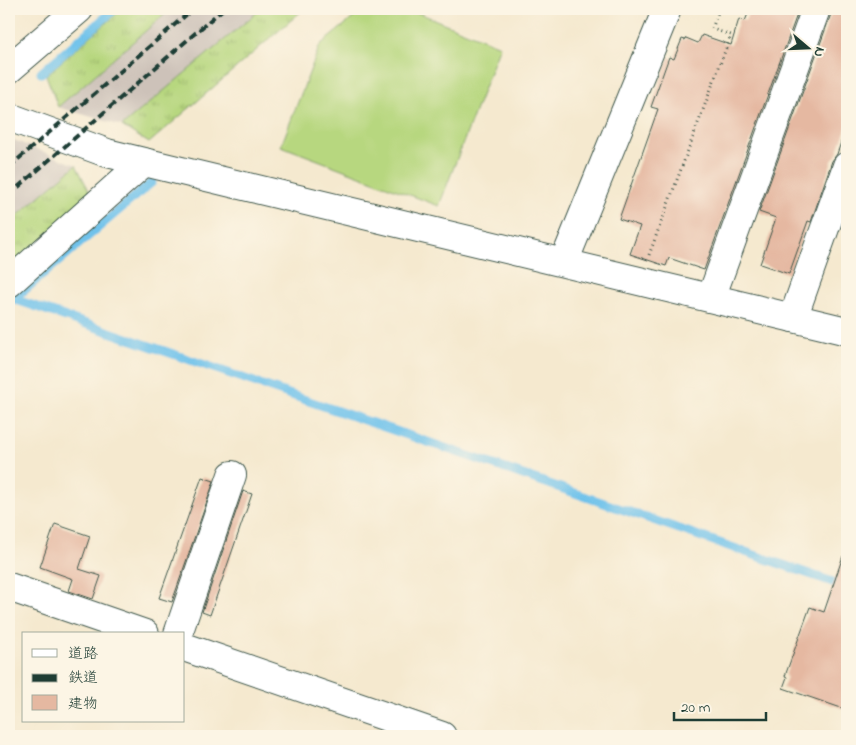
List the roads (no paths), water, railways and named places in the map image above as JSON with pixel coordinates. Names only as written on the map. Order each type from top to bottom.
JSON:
[{"type":"street","points":[[9,69],[79,9]]},
{"type":"street","points":[[564,262],[667,9]]},
{"type":"street","points":[[711,298],[816,9]]},
{"type":"street","points":[[9,117],[107,153],[847,331]]},
{"type":"street","points":[[9,283],[144,162]]},
{"type":"street","points":[[793,318],[847,166]]},
{"type":"street","points":[[179,632],[232,475]]},
{"type":"street","points":[[9,587],[139,632]]},
{"type":"street","points":[[185,647],[442,736]]},
{"type":"waterway","points":[[41,73],[115,9]]},
{"type":"waterway","points":[[14,299],[152,182]]},
{"type":"waterway","points":[[14,299],[847,587]]},
{"type":"railway","points":[[9,167],[193,9]]},
{"type":"railway","points":[[9,195],[223,9]]}]
